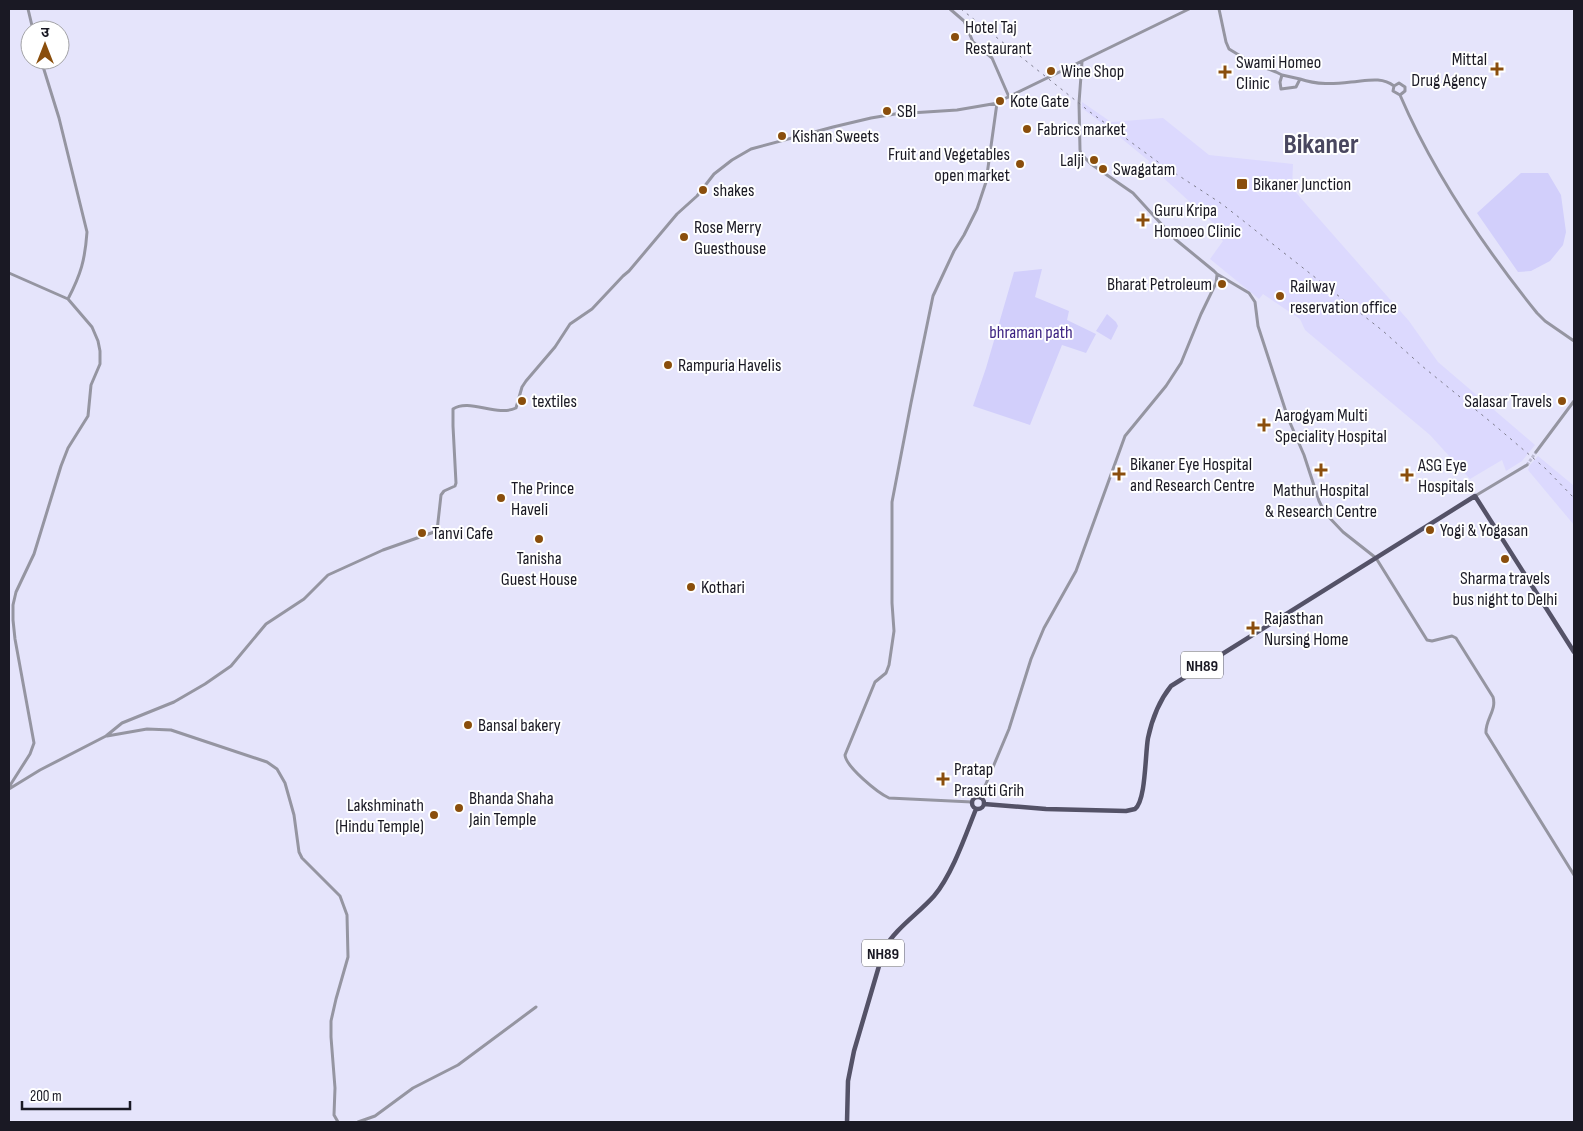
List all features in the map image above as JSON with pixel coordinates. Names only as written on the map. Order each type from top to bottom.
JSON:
[{"type":"main road","points":[[1475,496],[1574,652]]},
{"type":"main road","name":"NH89","points":[[984,804],[1055,809],[1126,811],[1135,809],[1140,803],[1143,790],[1150,729],[1162,699],[1172,686],[1475,496]]},
{"type":"main road","points":[[980,798],[984,804],[981,808],[976,808],[972,802],[974,799],[980,798]]},
{"type":"main road","name":"NH89","points":[[847,1122],[848,1082],[854,1051],[884,950],[894,935],[939,890],[951,868],[976,808]]},
{"type":"street","points":[[950,9],[964,22],[973,42],[992,58],[1009,97]]},
{"type":"street","points":[[1002,100],[1188,9]]},
{"type":"street","points":[[1219,9],[1229,49],[1252,63],[1282,76],[1311,83],[1376,80],[1387,82],[1394,86]]},
{"type":"street","points":[[1082,62],[1079,103],[1081,154],[1133,193],[1175,239],[1217,274],[1250,293],[1253,297],[1258,326],[1288,418],[1325,513],[1343,532],[1376,558],[1427,640],[1452,636],[1456,638],[1494,702],[1486,726],[1486,733],[1574,876]]},
{"type":"street","points":[[44,70],[59,118],[87,232],[87,246],[79,277],[68,298]]},
{"type":"street","points":[[1282,76],[1280,82],[1282,89],[1296,87],[1300,79]]},
{"type":"street","points":[[1394,86],[1399,83],[1405,87],[1400,95]]},
{"type":"street","points":[[1394,86],[1395,93],[1400,95],[1420,140],[1480,238],[1537,313],[1545,321],[1574,341]]},
{"type":"street","points":[[9,788],[106,736],[122,722],[181,698],[205,684],[231,666],[266,624],[304,599],[328,575],[383,550],[438,530],[441,495],[444,491],[455,486],[456,483],[454,409],[461,405],[492,410],[511,410],[516,408],[526,381],[555,347],[570,324],[592,309],[629,271],[677,214],[697,196],[714,174],[732,160],[756,148],[861,120],[895,114],[956,110],[997,103],[986,182],[977,209],[954,251],[933,296],[911,403],[892,502],[892,603],[894,632],[889,665],[886,673],[875,682],[845,755],[847,762],[856,771],[889,798],[972,802]]},
{"type":"street","points":[[9,273],[68,298],[94,331],[98,341],[100,364],[91,385],[88,416],[68,448],[56,479],[34,554],[15,597],[12,620],[34,743],[30,754],[9,788]]},
{"type":"street","points":[[980,798],[1009,729],[1031,659],[1044,628],[1076,571],[1125,436],[1166,386],[1181,364],[1216,283],[1217,274]]},
{"type":"street","points":[[1536,452],[1574,401]]},
{"type":"street","points":[[1475,496],[1527,465]]},
{"type":"street","points":[[106,736],[147,729],[171,730],[267,762],[279,773],[289,793],[299,852],[308,865],[340,896],[347,915],[348,957],[331,1021],[334,1115],[338,1122]]},
{"type":"street","points":[[358,1122],[375,1116],[413,1088],[458,1064],[536,1007]]},
{"type":"shaded area","points":[[1082,102],[1111,122],[1163,118],[1209,155],[1293,164],[1292,188],[1409,321],[1438,362],[1535,445],[1522,461],[1506,471],[1502,460],[1470,479],[1430,435],[1305,330],[1300,319],[1263,294],[1259,299],[1210,259],[1223,241],[1217,235],[1221,230],[1148,164],[1149,161],[1082,108]]},
{"type":"shaded area","points":[[1538,456],[1574,484],[1574,525],[1528,470]]},
{"type":"green space","points":[[1521,173],[1548,173],[1561,195],[1566,232],[1563,245],[1550,261],[1531,271],[1518,272],[1477,213]]},
{"type":"green space","name":"bhraman path","points":[[1042,269],[1035,297],[1069,311],[1067,320],[1096,334],[1086,353],[1062,345],[1030,425],[973,406],[1014,272]]},
{"type":"green space","points":[[1107,314],[1118,326],[1111,340],[1096,331]]},
{"type":"tunnel","points":[[1527,465],[1536,452]]},
{"type":"railway","points":[[961,9],[1090,112],[1158,162],[1222,204],[1383,331],[1422,366],[1546,469],[1574,498]]},
{"type":"place","name":"Hotel Taj Restaurant","points":[[955,37]]},
{"type":"place","name":"Mittal Drug Agency","points":[[1497,69]]},
{"type":"place","name":"Wine Shop","points":[[1051,71]]},
{"type":"place","name":"Swami Homeo Clinic","points":[[1225,72]]},
{"type":"place","name":"Kote Gate","points":[[1000,101]]},
{"type":"place","name":"SBI","points":[[887,111]]},
{"type":"place","name":"Fabrics market","points":[[1027,129]]},
{"type":"place","name":"Kishan Sweets","points":[[782,136]]},
{"type":"place","name":"Lalji","points":[[1094,160]]},
{"type":"place","name":"Fruit and Vegetables open market","points":[[1020,164]]},
{"type":"place","name":"Swagatam","points":[[1103,169]]},
{"type":"place","name":"Bikaner Junction","points":[[1242,184]]},
{"type":"place","name":"shakes","points":[[703,190]]},
{"type":"place","name":"Guru Kripa Homoeo Clinic","points":[[1143,220]]},
{"type":"place","name":"Rose Merry Guesthouse","points":[[684,237]]},
{"type":"place","name":"Bharat Petroleum","points":[[1222,284]]},
{"type":"place","name":"Railway reservation office","points":[[1280,296]]},
{"type":"place","name":"Rampuria Havelis","points":[[668,365]]},
{"type":"place","name":"textiles","points":[[522,401]]},
{"type":"place","name":"Salasar Travels","points":[[1562,401]]},
{"type":"place","name":"Aarogyam Multi Speciality Hospital","points":[[1264,425]]},
{"type":"place","name":"Mathur Hospital & Research Centre","points":[[1321,470]]},
{"type":"place","name":"Bikaner Eye Hospital and Research Centre","points":[[1119,474]]},
{"type":"place","name":"ASG Eye Hospitals","points":[[1407,475]]},
{"type":"place","name":"The Prince Haveli","points":[[501,498]]},
{"type":"place","name":"Yogi & Yogasan","points":[[1430,530]]},
{"type":"place","name":"Tanvi Cafe","points":[[422,533]]},
{"type":"place","name":"Tanisha Guest House","points":[[539,539]]},
{"type":"place","name":"Sharma travels bus night to Delhi","points":[[1505,559]]},
{"type":"place","name":"Kothari","points":[[691,587]]},
{"type":"place","name":"Rajasthan Nursing Home","points":[[1253,628]]},
{"type":"place","name":"Bansal bakery","points":[[468,725]]},
{"type":"place","name":"Pratap Prasuti Grih","points":[[943,779]]},
{"type":"place","name":"Bhanda Shaha Jain Temple","points":[[459,808]]},
{"type":"place","name":"Lakshminath (Hindu Temple)","points":[[434,815]]},
{"type":"district","name":"Bikaner","points":[[1321,143]]}]
